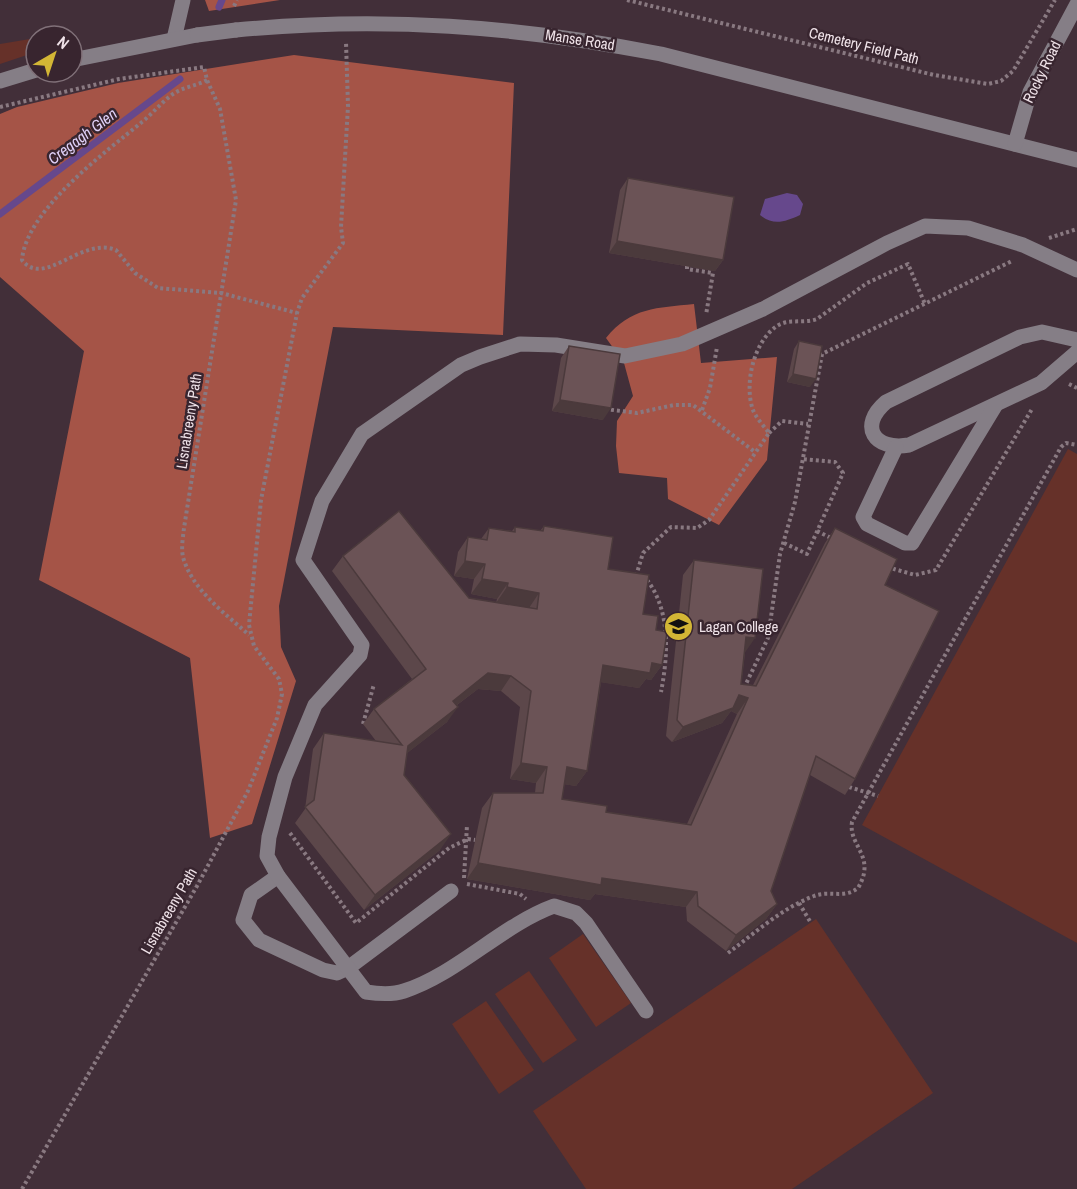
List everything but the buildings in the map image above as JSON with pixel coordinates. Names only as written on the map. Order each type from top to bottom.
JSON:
[{"type":"street","points":[[174,39],[183,0]]},
{"type":"street","name":"Rocky Road","points":[[1015,144],[1030,92],[1077,4]]},
{"type":"street","name":"Manse Road","points":[[84,58],[174,39],[236,30],[345,22],[478,26],[592,41],[660,54],[1077,160]]},
{"type":"street","points":[[0,81],[24,74]]},
{"type":"street","points":[[646,1011],[585,923],[576,913],[564,907],[554,906],[544,909],[426,981],[402,992],[382,994],[366,992],[278,876],[267,856],[269,837],[285,777],[315,705],[360,655],[362,645],[303,560],[322,501],[362,434],[461,365],[520,344],[556,345],[625,356],[682,344],[763,309],[887,243],[925,226],[968,228],[1023,245],[1077,270]]},
{"type":"street","points":[[1075,359],[1041,383],[909,445],[896,447],[883,445],[874,437],[871,424],[875,411],[886,402],[1020,337],[1042,332],[1077,340]]},
{"type":"street","points":[[896,447],[863,517],[867,524],[905,543],[912,543],[995,406]]},
{"type":"street","points":[[278,876],[251,895],[243,920],[259,940],[323,970],[337,974],[451,891]]},
{"type":"path","points":[[234,6],[237,0]]},
{"type":"path","name":"Cemetery Field Path","points":[[627,0],[648,2],[934,75],[988,84],[1001,81],[1013,71],[1055,0]]},
{"type":"path","points":[[250,635],[252,583],[261,500],[297,313],[302,298],[343,243],[340,227],[348,80],[345,22]]},
{"type":"path","points":[[0,106],[108,81],[204,67],[207,80],[173,95],[99,154],[71,182],[30,234],[22,249],[21,260],[27,267],[36,269],[51,267],[85,249],[111,248],[117,250],[145,282],[158,288],[221,292],[297,313]]},
{"type":"path","name":"Lisnabreeny Path","points":[[22,1189],[197,886],[248,791],[270,738],[282,694],[279,679],[254,646],[250,635],[209,598],[194,580],[183,555],[184,528],[236,200],[220,109],[207,80]]},
{"type":"path","points":[[1043,240],[1077,229]]},
{"type":"path","points":[[743,690],[768,638],[784,543],[795,502],[801,459],[822,354],[1016,258],[1023,245]]},
{"type":"path","points":[[769,433],[753,411],[748,381],[759,348],[776,326],[787,321],[808,322],[817,319],[867,283],[908,264],[925,304]]},
{"type":"path","points":[[1069,384],[1077,388]]},
{"type":"path","points":[[604,409],[637,414],[674,405],[693,405],[755,452]]},
{"type":"path","points":[[636,577],[643,553],[671,527],[697,528],[709,520],[769,433],[782,421],[808,424]]},
{"type":"path","points":[[728,953],[799,903],[827,891],[843,896],[858,888],[865,869],[862,854],[851,828],[867,792],[1061,447],[1066,443],[1077,445]]},
{"type":"path","points":[[784,543],[807,554],[843,473],[835,462],[801,459]]},
{"type":"path","points":[[627,576],[645,578],[656,592],[663,614],[666,669],[662,692]]},
{"type":"path","points":[[363,724],[374,684]]},
{"type":"path","points":[[849,787],[878,795]]},
{"type":"path","points":[[290,824],[290,835],[356,923],[449,848],[468,839],[475,840]]},
{"type":"path","points":[[467,825],[464,879],[466,884],[480,889],[520,894]]},
{"type":"path","points":[[799,903],[811,923]]},
{"type":"shaded area","points":[[205,0],[280,0],[209,11]]},
{"type":"shaded area","points":[[24,40],[24,56],[0,64],[0,44]]},
{"type":"shaded area","points":[[294,55],[514,83],[503,335],[333,327],[279,606],[281,647],[296,681],[252,824],[210,838],[190,658],[39,580],[84,351],[0,277],[0,114],[17,107],[118,83]]},
{"type":"shaded area","points":[[787,193],[797,195],[803,204],[800,215],[789,220],[774,222],[760,215],[765,199]]},
{"type":"shaded area","points":[[694,304],[701,363],[777,357],[767,460],[719,525],[668,499],[667,478],[619,473],[616,446],[617,421],[633,396],[624,363],[606,338],[625,320],[635,315],[656,308]]},
{"type":"shaded area","points":[[1068,449],[1077,454],[1077,943],[862,825]]},
{"type":"shaded area","points":[[816,919],[933,1093],[792,1189],[586,1189],[533,1111]]},
{"type":"shaded area","points":[[583,934],[631,1003],[596,1027],[549,958]]},
{"type":"shaded area","points":[[529,971],[577,1040],[543,1063],[495,994]]},
{"type":"shaded area","points":[[486,1001],[534,1070],[499,1094],[452,1024]]},
{"type":"waterway","name":"Cregagh Glen","points":[[219,7],[222,0]]},
{"type":"waterway","name":"Cregagh Glen","points":[[0,214],[180,79]]},
{"type":"place","name":"Lagan College","points":[[678,627]]}]
